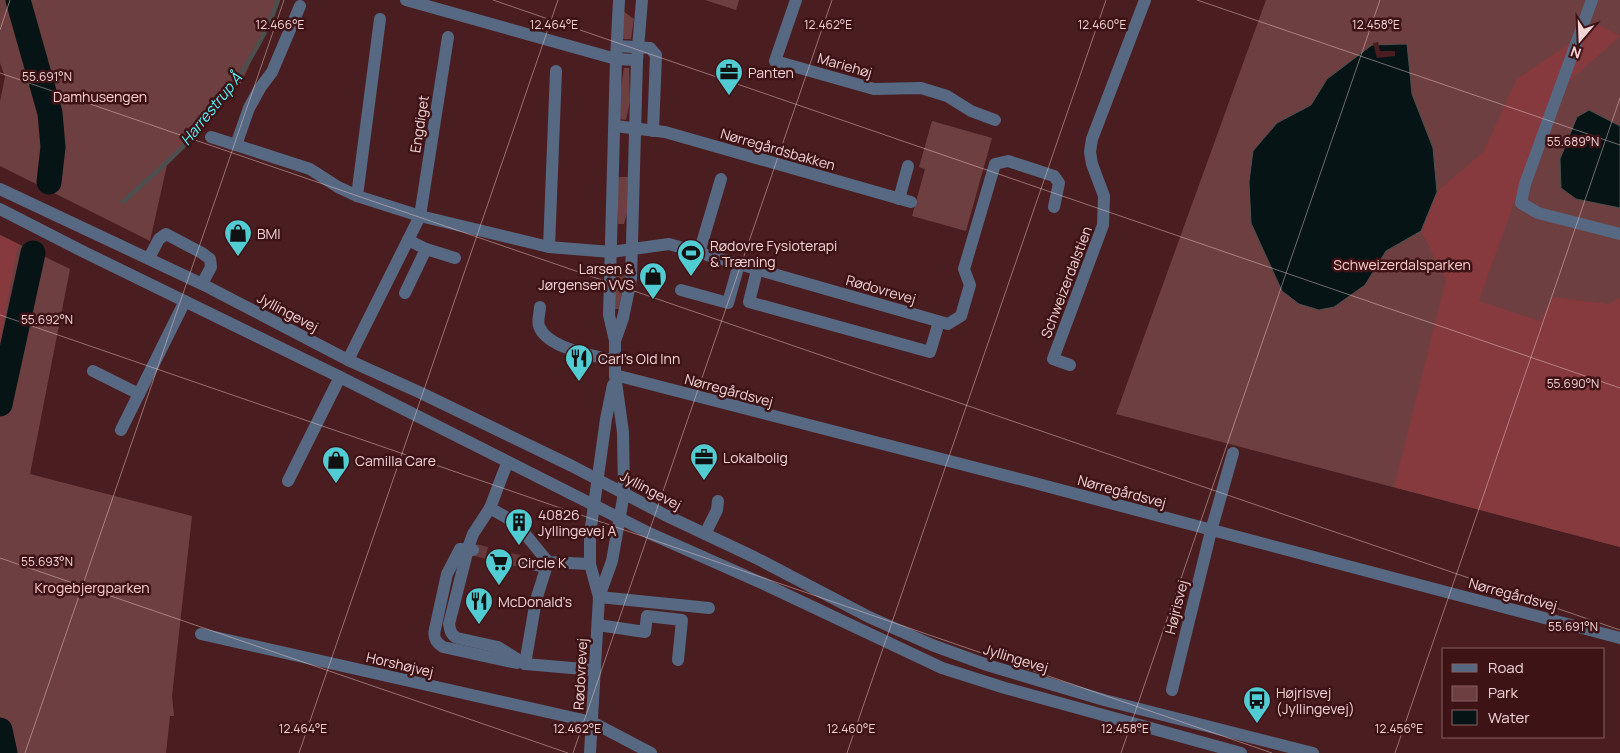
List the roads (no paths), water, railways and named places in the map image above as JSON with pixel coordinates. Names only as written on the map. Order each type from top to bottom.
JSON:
[{"type":"street","points":[[406,0],[616,59],[637,60]]},
{"type":"street","name":"Rødovrevej","points":[[599,597],[612,562],[624,493],[623,432],[615,375],[615,341],[609,315],[616,59],[620,0]]},
{"type":"street","name":"Rødovrevej","points":[[615,341],[624,318],[631,279],[637,60],[642,0]]},
{"type":"street","name":"Mariehøj","points":[[796,0],[775,61],[874,89],[921,88],[947,96],[970,111],[995,120]]},
{"type":"street","name":"Schweizerdalstien","points":[[1070,365],[1053,359],[1104,225],[1104,196],[1092,164],[1090,152],[1092,139],[1145,0]]},
{"type":"street","points":[[1592,0],[1525,184],[1522,203],[1538,213],[1620,234]]},
{"type":"street","points":[[236,145],[249,108],[272,72],[300,6]]},
{"type":"street","points":[[357,196],[380,19]]},
{"type":"street","name":"Engdiget","points":[[348,360],[420,216],[448,37]]},
{"type":"street","points":[[617,46],[650,48],[656,55],[653,131]]},
{"type":"street","points":[[549,247],[556,71]]},
{"type":"street","name":"Nørregårdsbakken","points":[[615,126],[665,132],[905,200],[908,166]]},
{"type":"street","points":[[211,137],[310,169],[338,187],[357,196],[420,216],[549,247],[611,252],[631,250]]},
{"type":"street","points":[[757,270],[749,302],[930,352],[943,323],[961,316],[970,285],[964,269],[995,164],[1008,161],[1054,176],[1059,183],[1054,207]]},
{"type":"street","points":[[700,253],[721,179]]},
{"type":"street","name":"Jyllingevej","points":[[0,189],[149,258],[348,360],[421,393],[598,479],[869,617],[932,645],[987,666],[1104,700],[1313,753]]},
{"type":"street","points":[[0,209],[86,253],[340,376],[648,533],[764,584],[942,668],[1005,688],[1241,753]]},
{"type":"street","points":[[149,258],[159,238],[166,234],[202,253],[210,260],[211,267],[202,284]]},
{"type":"street","points":[[408,240],[426,250],[455,258]]},
{"type":"street","name":"Rødovrevej","points":[[631,250],[670,244],[943,323]]},
{"type":"street","points":[[405,293],[426,250]]},
{"type":"street","points":[[681,290],[728,303],[739,264]]},
{"type":"street","points":[[121,430],[185,301]]},
{"type":"street","points":[[540,306],[538,325],[545,336],[560,346],[615,362]]},
{"type":"street","points":[[93,371],[139,394]]},
{"type":"street","name":"Rødovrevej","points":[[590,753],[599,597],[590,564],[590,534],[606,419],[615,375]]},
{"type":"street","name":"Nørregårdsvej","points":[[615,375],[1027,481],[1620,638]]},
{"type":"street","points":[[288,481],[340,376]]},
{"type":"street","name":"Højrisvej","points":[[1172,690],[1211,531],[1233,453]]},
{"type":"street","points":[[508,462],[490,508],[473,534],[471,550],[449,624],[453,636],[498,647],[525,664]]},
{"type":"street","points":[[705,534],[717,510],[718,501]]},
{"type":"street","points":[[490,508],[516,523],[546,564]]},
{"type":"street","points":[[471,550],[460,549],[447,574],[434,633],[434,638],[438,644],[455,650],[525,664],[595,670]]},
{"type":"street","points":[[527,563],[590,564]]},
{"type":"street","points":[[525,664],[536,600],[546,564]]},
{"type":"street","points":[[599,597],[709,608]]},
{"type":"street","points":[[598,625],[645,632],[647,616],[682,620],[678,660]]},
{"type":"street","name":"Horshøjvej","points":[[201,634],[592,722],[651,753]]},
{"type":"water","points":[[1407,44],[1412,94],[1433,148],[1437,192],[1421,231],[1386,251],[1365,285],[1334,307],[1319,310],[1299,304],[1282,291],[1251,223],[1249,182],[1253,151],[1277,123],[1311,105],[1327,79],[1372,45]]},
{"type":"water","points":[[1589,110],[1620,126],[1620,208],[1576,199],[1561,188],[1560,159],[1577,117]]},
{"type":"waterway","name":"Harrestrup Å","points":[[18,0],[50,113],[53,147],[49,182]]},
{"type":"waterway","name":"Harrestrup Å","points":[[123,202],[185,145],[218,106],[253,54],[263,36],[278,0]]},
{"type":"waterway","name":"Harrestrup Å","points":[[0,404],[33,253]]},
{"type":"waterway","name":"Harrestrup Å","points":[[0,730],[5,753]]},
{"type":"tunnel","points":[[475,550],[527,563]]},
{"type":"place","name":"Panten","points":[[729,96]]},
{"type":"place","name":"BMI","points":[[238,257]]},
{"type":"place","name":"Rødovre Fysioterapi & Træning","points":[[691,277]]},
{"type":"place","name":"Larsen & Jørgensen VVS","points":[[653,300]]},
{"type":"place","name":"Carl's Old Inn","points":[[579,382]]},
{"type":"place","name":"Lokalbolig","points":[[704,481]]},
{"type":"place","name":"Camilla Care","points":[[336,484]]},
{"type":"place","name":"40826 Jyllingevej A","points":[[519,546]]},
{"type":"place","name":"Circle K","points":[[499,586]]},
{"type":"place","name":"McDonald's","points":[[479,625]]},
{"type":"place","name":"Højrisvej (Jyllingevej)","points":[[1257,724]]},
{"type":"park label","name":"Damhusengen","points":[[100,96]]},
{"type":"park label","name":"Schweizerdalsparken","points":[[1402,264]]},
{"type":"park label","name":"Krogebjergparken","points":[[92,587]]}]
